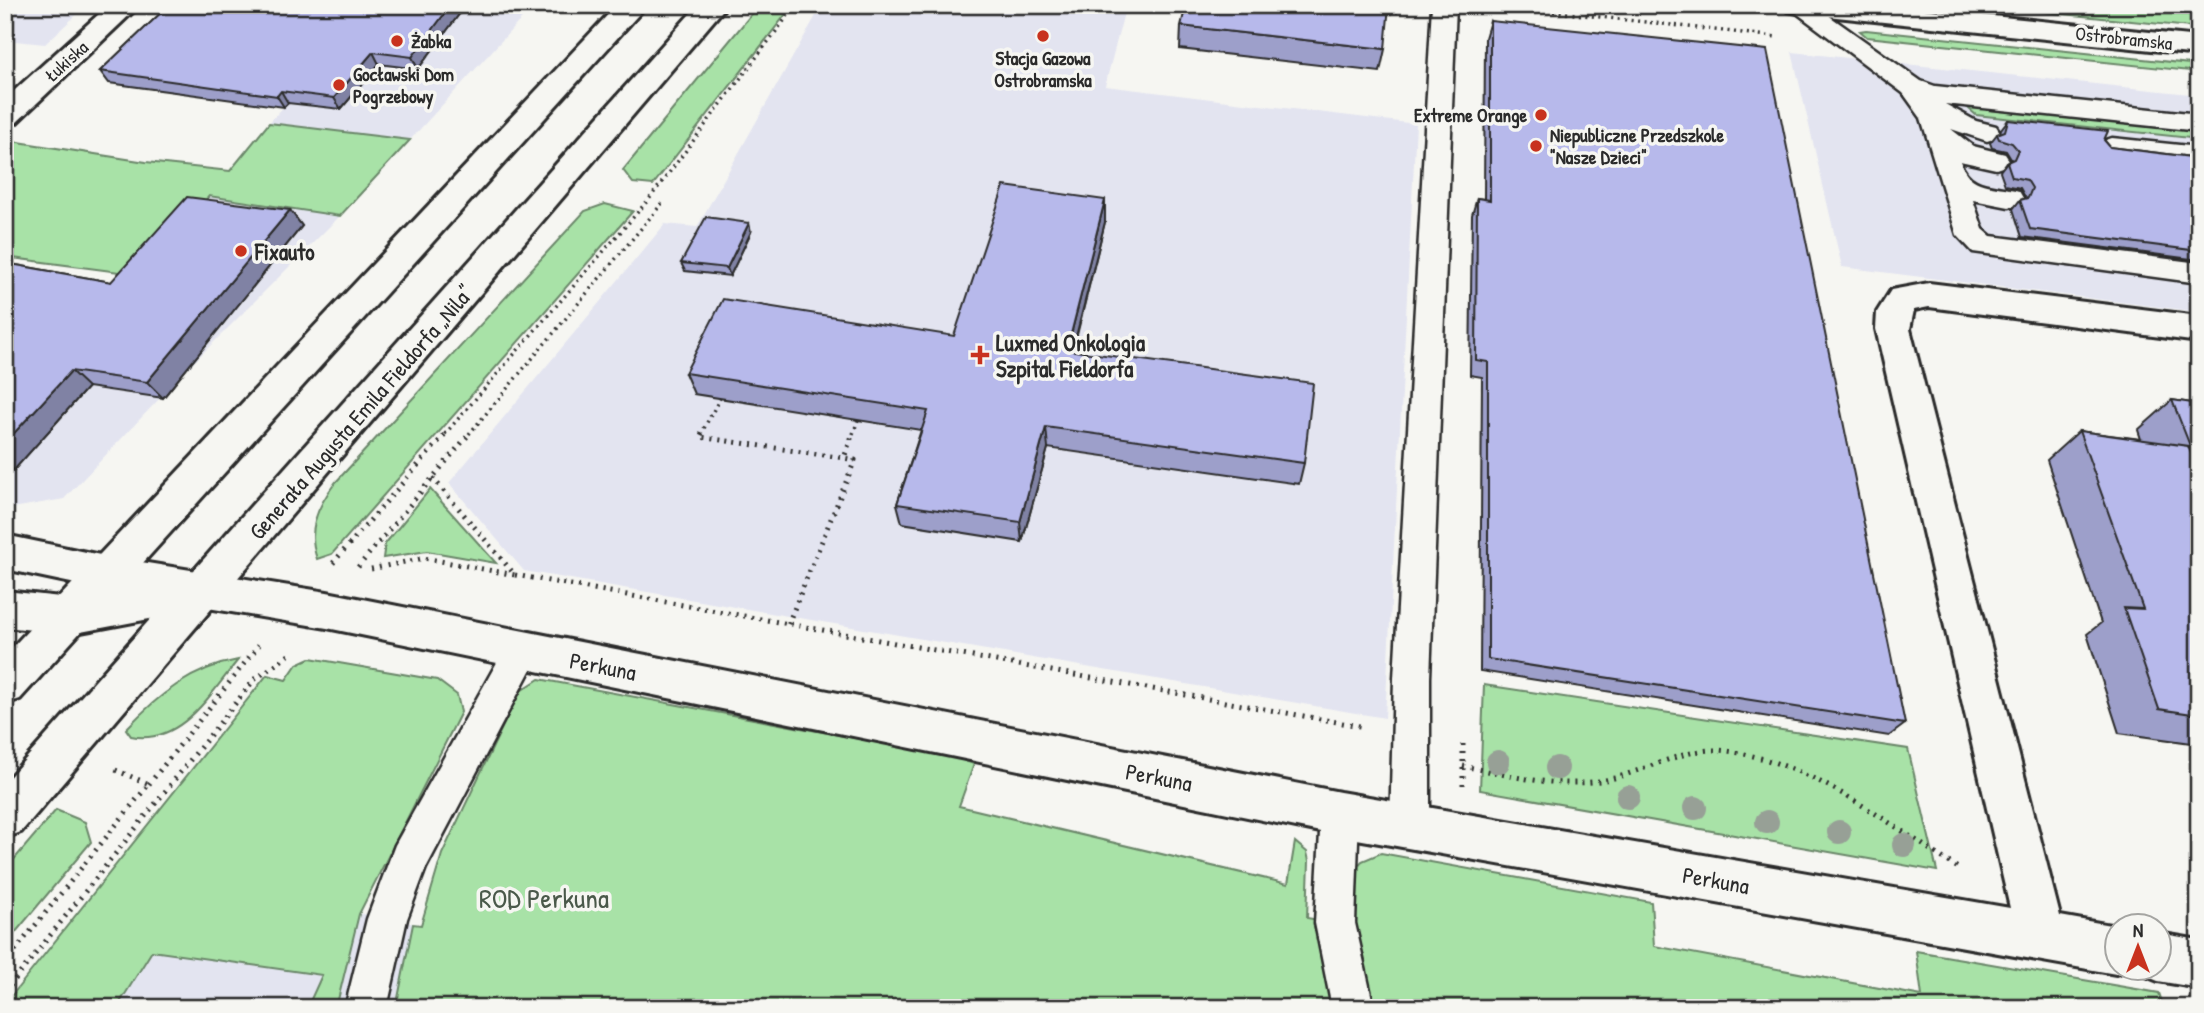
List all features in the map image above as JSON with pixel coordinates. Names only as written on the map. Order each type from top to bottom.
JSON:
[{"type":"street","name":"Łukiska","points":[[5,116],[126,5]]},
{"type":"street","points":[[5,685],[634,5]]},
{"type":"street","name":"Generała Augusta Emila Fieldorfa „Nila”","points":[[5,816],[713,5]]},
{"type":"street","name":"Ostrobramska","points":[[1798,5],[2199,46]]},
{"type":"street","points":[[2041,937],[1893,329],[1894,312],[1903,299],[1929,295],[2199,329]]},
{"type":"street","name":"Perkuna","points":[[5,552],[523,650],[1340,814],[2102,948]]},
{"type":"street","name":"Perkuna","points":[[5,609],[70,615],[204,591]]},
{"type":"street","points":[[2172,959],[2199,964]]},
{"type":"lane","points":[[1409,827],[1412,678],[1444,5]]},
{"type":"lane","points":[[1798,5],[1952,121],[1987,132]]},
{"type":"lane","points":[[1920,96],[2199,123]]},
{"type":"lane","points":[[1920,96],[1939,135],[1972,235],[1983,245],[2173,259],[2199,273]]},
{"type":"lane","points":[[1939,135],[1965,153],[1996,160]]},
{"type":"lane","points":[[2112,147],[2144,153],[2199,156]]},
{"type":"lane","points":[[1953,179],[1963,189],[2009,198]]},
{"type":"lane","points":[[366,1008],[387,919],[409,859],[523,650]]},
{"type":"lane","points":[[1340,814],[1335,923],[1353,1008]]},
{"type":"path","points":[[5,963],[317,575],[341,556],[650,198],[796,5]]},
{"type":"path","points":[[1495,5],[1773,37]]},
{"type":"path","points":[[1380,15],[1411,8]]},
{"type":"path","points":[[432,477],[515,575],[424,558],[355,572],[432,477],[665,200]]},
{"type":"path","points":[[720,398],[700,437],[855,460],[788,624]]},
{"type":"path","points":[[844,457],[858,421]]},
{"type":"path","points":[[5,992],[254,680],[294,652]]},
{"type":"path","points":[[63,748],[149,784]]},
{"type":"path","points":[[1463,766],[1521,778],[1583,784],[1645,771],[1687,752],[1716,750],[1749,757],[1801,775],[1835,792],[1965,872]]},
{"type":"shaded area","points":[[5,5],[87,5],[45,44],[5,40]]},
{"type":"shaded area","points":[[375,5],[559,5],[552,16],[527,13],[410,140],[269,123]]},
{"type":"shaded area","name":"Luxmed Onkologia Szpital Fieldorfa","points":[[822,5],[1126,5],[1105,86],[1416,124],[1385,718],[524,571],[449,483],[665,224],[697,227]]},
{"type":"shaded area","points":[[1792,52],[2199,95],[2199,312],[1842,267]]},
{"type":"shaded area","points":[[209,196],[340,216],[200,356],[64,499],[13,508],[5,506],[5,430]]},
{"type":"shaded area","points":[[143,872],[421,925],[405,1008],[44,1008]]},
{"type":"green space","points":[[759,5],[793,5],[653,185],[633,183],[623,170]]},
{"type":"green space","points":[[1975,5],[2199,5],[2199,28]]},
{"type":"green space","points":[[1860,31],[2199,65],[2199,72],[1867,37]]},
{"type":"green space","points":[[1972,106],[2199,131],[2199,139],[1976,115],[1969,109]]},
{"type":"green space","points":[[269,123],[410,140],[340,216],[209,196],[142,275],[5,257],[5,140],[146,162],[230,171]]},
{"type":"green space","points":[[605,204],[633,211],[332,554],[317,559],[313,538],[315,519],[335,483],[585,211]]},
{"type":"green space","points":[[430,489],[496,563],[427,551],[383,558],[385,544]]},
{"type":"green space","points":[[310,658],[437,680],[457,695],[461,712],[359,914],[336,1008],[307,1008],[322,975],[152,951],[119,1004],[97,1001],[93,1008],[5,1008],[5,1004],[267,675],[286,680],[297,664]]},
{"type":"green space","points":[[238,660],[205,701],[180,725],[149,737],[131,736],[126,729],[163,694],[191,676]]},
{"type":"green space","name":"ROD Perkuna","points":[[539,679],[951,756],[974,764],[959,806],[1288,884],[1295,842],[1307,852],[1309,861],[1307,918],[1335,923],[1356,868],[1362,861],[1381,853],[1651,902],[1654,946],[1922,996],[1916,951],[2159,993],[2164,1008],[396,1008],[413,924],[421,925],[442,854],[519,692]]},
{"type":"green space","points":[[1484,685],[1908,749],[1937,871],[1480,790]]},
{"type":"green space","points":[[56,810],[85,822],[91,842],[5,945],[5,870]]},
{"type":"building","points":[[169,5],[451,5],[412,57],[373,52],[334,98],[281,91],[277,96],[100,71]]},
{"type":"building","points":[[1186,5],[1389,5],[1385,49],[1181,26]]},
{"type":"building","points":[[1490,21],[1767,50],[1905,724],[1488,659],[1488,362],[1476,360],[1477,198],[1490,200]]},
{"type":"building","points":[[2008,120],[2108,131],[2104,140],[2110,147],[2199,158],[2199,251],[2030,229],[2020,200],[2028,198],[2032,188],[2027,180],[2012,177],[2007,162],[2014,159],[2018,150],[2012,143],[1999,139],[1997,134],[2005,131]]},
{"type":"building","points":[[1004,186],[1105,200],[1067,350],[1313,383],[1304,463],[1046,427],[1020,522],[897,504],[928,411],[685,373],[723,299],[954,336]]},
{"type":"building","points":[[187,197],[290,210],[147,382],[71,371],[5,443],[5,263],[111,282]]},
{"type":"building","points":[[706,217],[749,223],[727,268],[681,263]]},
{"type":"building","points":[[2172,400],[2199,404],[2199,466],[2198,466]]},
{"type":"building","points":[[2079,431],[2188,446],[2199,471],[2199,715],[2159,709],[2124,608],[2143,609]]},
{"type":"place","name":"Stacja Gazowa Ostrobramska","points":[[1043,36]]},
{"type":"place","name":"Żabka","points":[[397,41]]},
{"type":"place","name":"Gocławski Dom Pogrzebowy","points":[[339,85]]},
{"type":"place","name":"Extreme Orange","points":[[1541,115]]},
{"type":"place","name":"Niepubliczne Przedszkole \"Nasze Dzieci\"","points":[[1536,146]]},
{"type":"place","name":"Fixauto","points":[[241,251]]},
{"type":"place","name":"Luxmed Onkologia Szpital Fieldorfa","points":[[980,355]]}]
